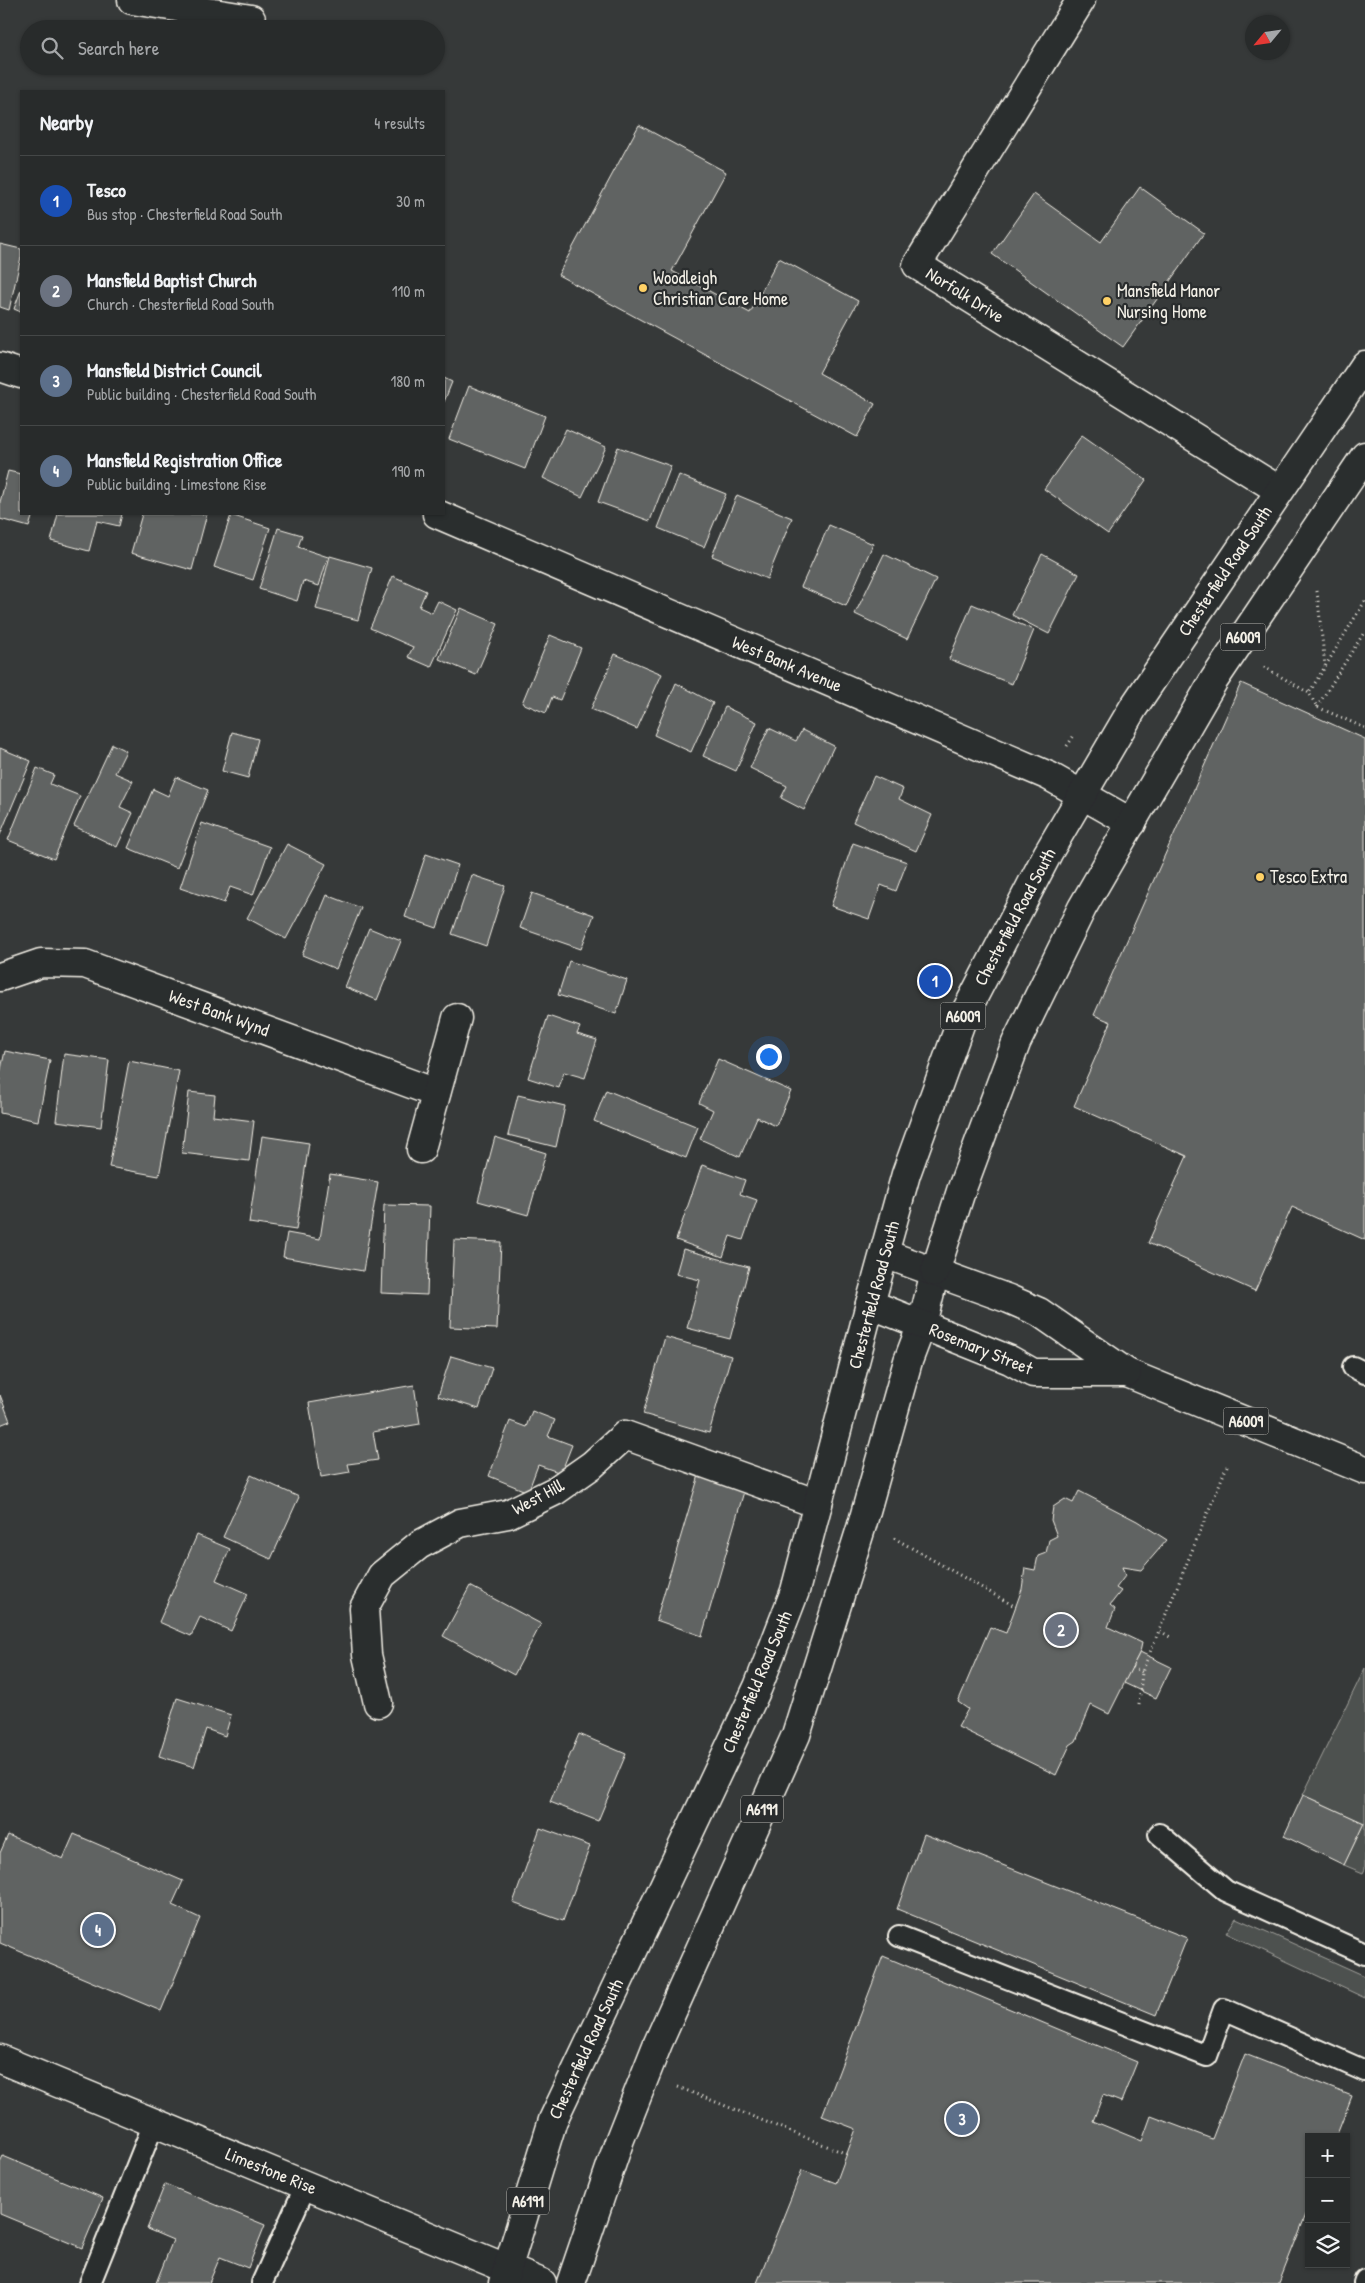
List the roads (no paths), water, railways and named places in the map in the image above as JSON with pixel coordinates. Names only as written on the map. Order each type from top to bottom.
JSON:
[{"type":"main road","points":[[132,0],[251,19]]},
{"type":"main road","name":"Norfolk Drive","points":[[1081,0],[916,265],[1280,490]]},
{"type":"main road","name":"Chesterfield Road South","points":[[505,2276],[553,2120],[758,1687],[795,1591],[906,1174],[962,1019],[1048,854],[1133,708],[1365,364]]},
{"type":"main road","points":[[0,367],[20,374]]},
{"type":"main road","name":"A6009","points":[[935,1272],[961,1192],[1016,1043],[1082,908],[1214,680],[1365,456]]},
{"type":"main road","name":"West Bank Avenue","points":[[438,515],[1049,776],[1132,823]]},
{"type":"main road","name":"West Bank Wynd","points":[[0,977],[41,963],[85,964],[436,1093]]},
{"type":"main road","points":[[421,1149],[457,1018]]},
{"type":"main road","name":"Rosemary Street","points":[[885,1254],[1009,1299],[1039,1312],[1127,1372],[1365,1470]]},
{"type":"main road","name":"A6191","points":[[571,2283],[620,2139],[658,2044],[796,1735],[862,1525],[908,1361],[922,1324],[935,1272]]},
{"type":"main road","name":"Rosemary Street","points":[[870,1304],[1010,1360],[1033,1373],[1127,1372]]},
{"type":"main road","name":"West Hill","points":[[378,1703],[367,1656],[364,1608],[382,1576],[419,1546],[460,1523],[508,1514],[555,1491],[592,1465],[625,1435],[818,1504]]},
{"type":"main road","name":"Limestone Rise","points":[[0,2059],[306,2185],[505,2276],[542,2283]]},
{"type":"lane","points":[[1159,1834],[1226,1890],[1365,1954]]},
{"type":"lane","points":[[899,1936],[1207,2056],[1224,2009],[1365,2071]]},
{"type":"lane","points":[[90,2283],[154,2123]]},
{"type":"lane","points":[[262,2283],[306,2185]]},
{"type":"place","name":"Woodleigh Christian Care Home","points":[[643,288]]},
{"type":"place","name":"Mansfield Manor Nursing Home","points":[[1107,301]]},
{"type":"place","name":"Tesco Extra","points":[[1260,877]]},
{"type":"place","name":"Tesco","points":[[935,981]]},
{"type":"place","name":"Mansfield Baptist Church","points":[[1061,1630]]},
{"type":"place","name":"Mansfield Registration Office","points":[[98,1930]]},
{"type":"place","name":"Mansfield District Council","points":[[962,2119]]}]
